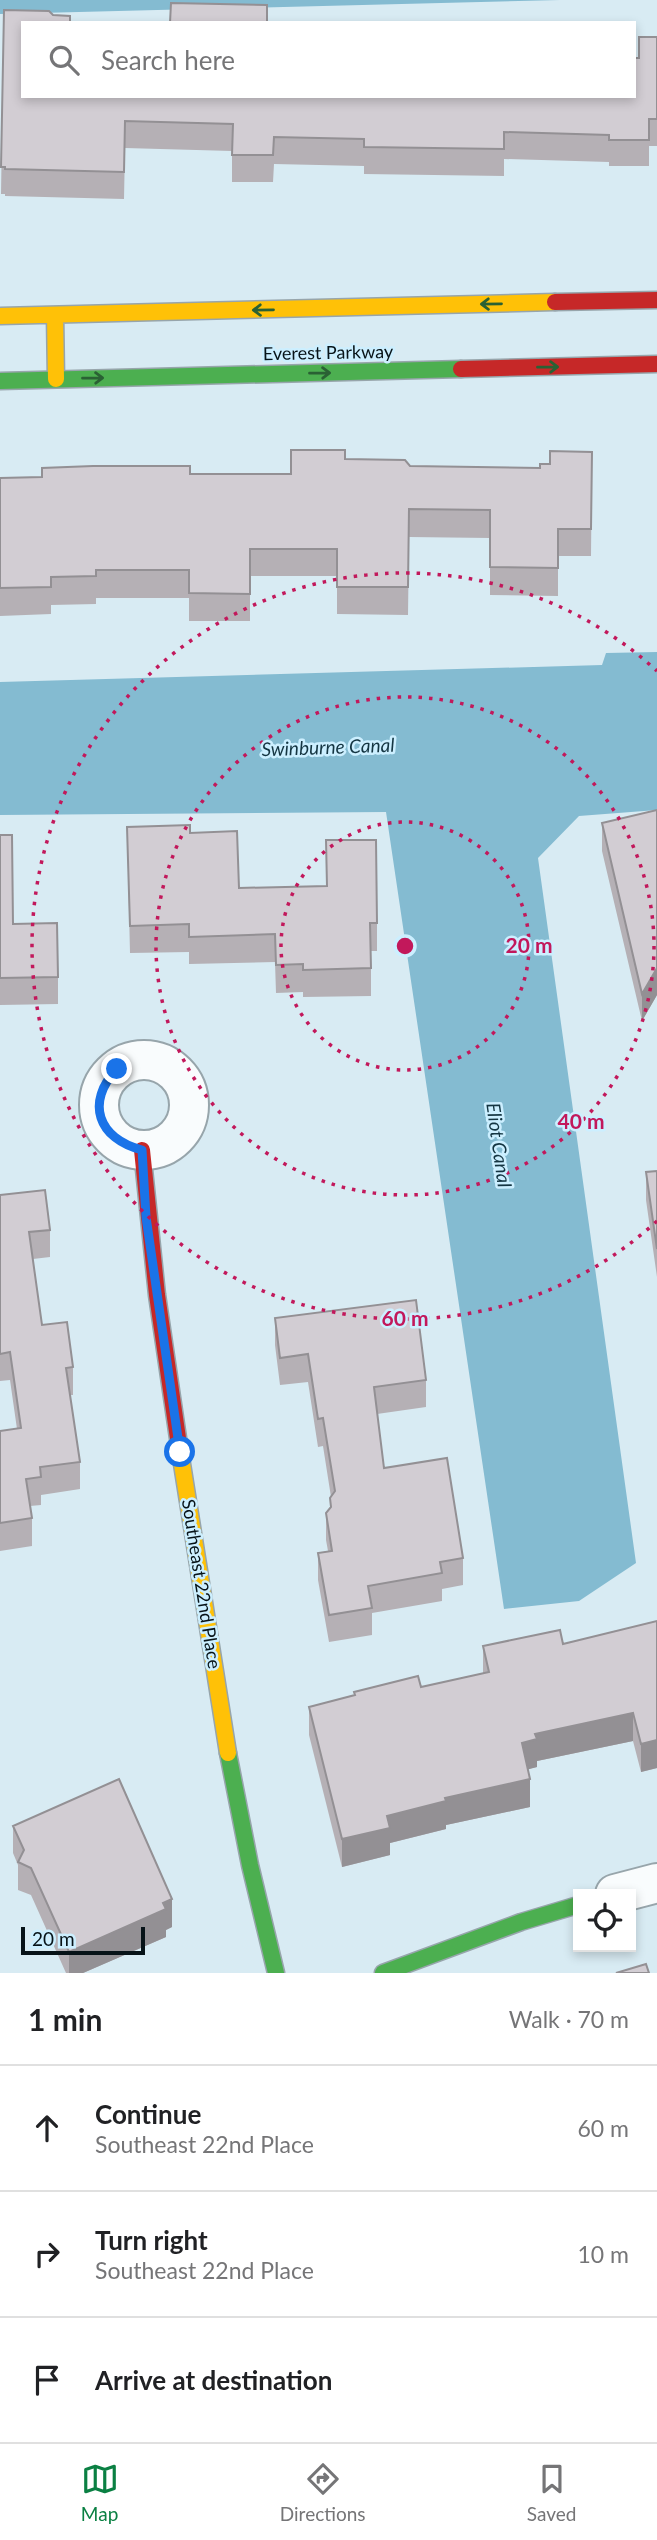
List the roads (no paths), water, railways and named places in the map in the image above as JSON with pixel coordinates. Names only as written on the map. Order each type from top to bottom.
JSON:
[{"type":"street","points":[[0,316],[657,300]]},
{"type":"street","points":[[55,315],[56,379]]},
{"type":"street","name":"Everest Parkway","points":[[0,381],[657,365]]},
{"type":"street","name":"Southeast 22nd Place","points":[[142,1150],[148,1230],[226,1744],[258,1908],[276,1973]]},
{"type":"street","points":[[634,1889],[657,1883]]},
{"type":"street","points":[[383,1973],[521,1922],[573,1906]]},
{"type":"water","points":[[0,0],[560,0],[0,14]]},
{"type":"water","points":[[657,652],[657,810],[579,816],[538,858],[636,1563],[579,1601],[504,1609],[386,812],[0,815],[0,682],[602,665],[606,653]]},
{"type":"water label","name":"Swinburne Canal","points":[[328,747]]},
{"type":"water label","name":"Eliot Canal","points":[[499,1145]]}]
